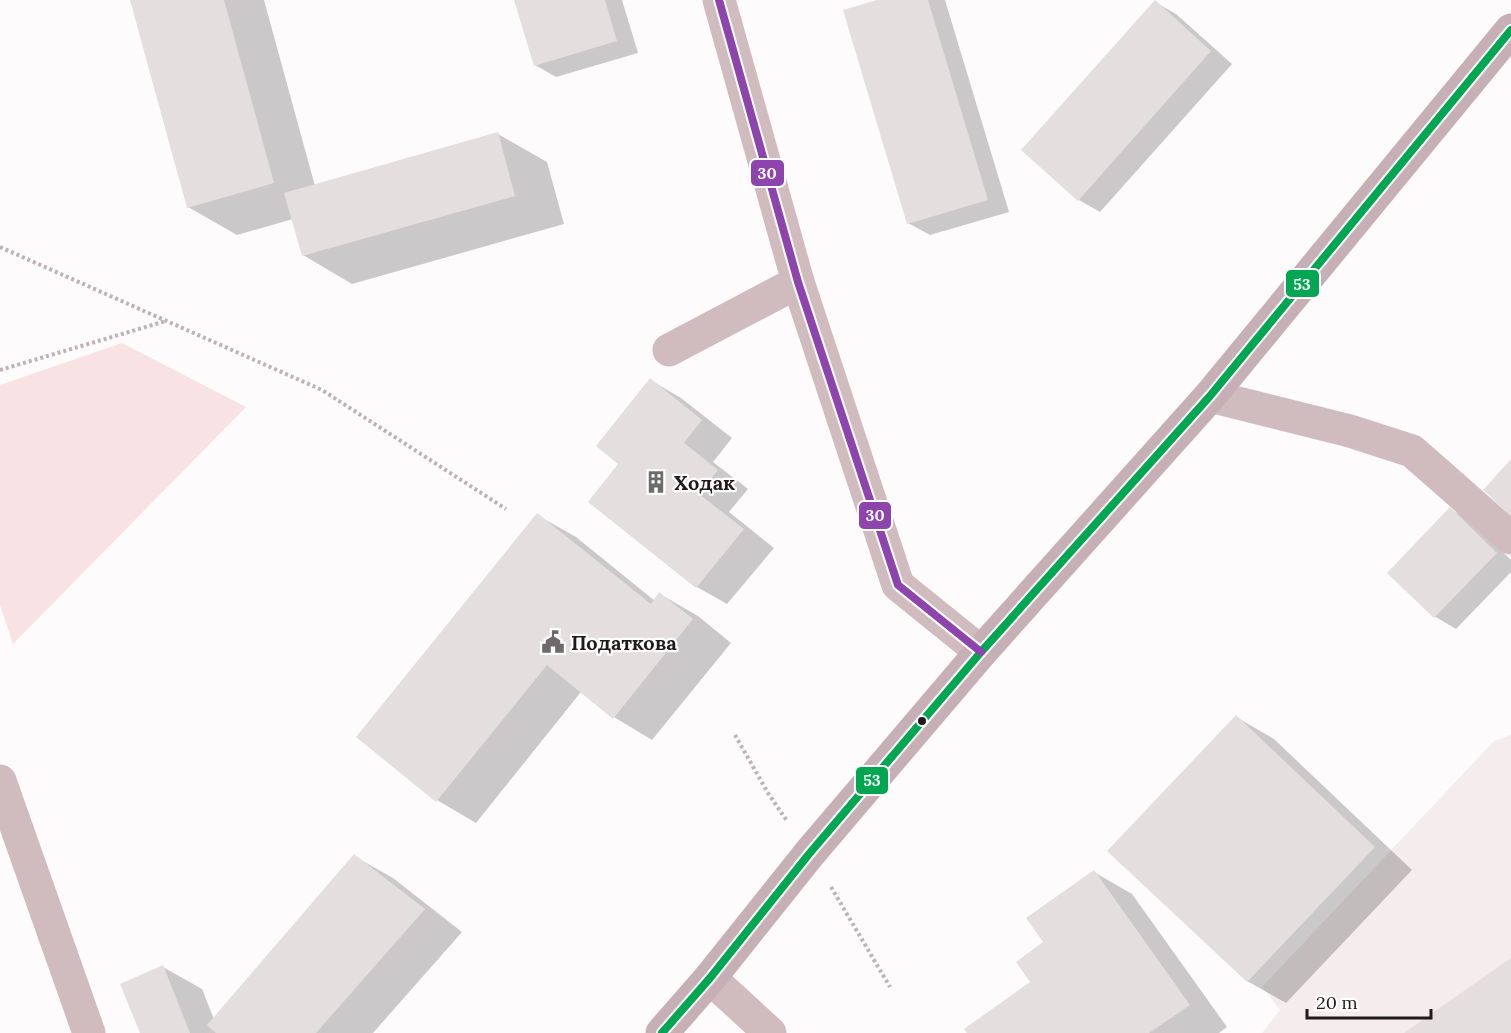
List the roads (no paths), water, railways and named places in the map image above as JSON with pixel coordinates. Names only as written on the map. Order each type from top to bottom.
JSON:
[{"type":"main road","points":[[662,1033],[981,652],[1210,396],[1511,30]]},
{"type":"street","points":[[719,0],[798,282],[898,585],[981,652]]},
{"type":"street","points":[[669,350],[798,282]]},
{"type":"street","points":[[1210,396],[1350,431],[1412,451],[1511,538]]},
{"type":"street","points":[[0,781],[89,1033]]},
{"type":"street","points":[[710,978],[770,1033]]},
{"type":"place","name":"Ходак","points":[[656,482]]},
{"type":"place","name":"Податкова","points":[[553,642]]}]
